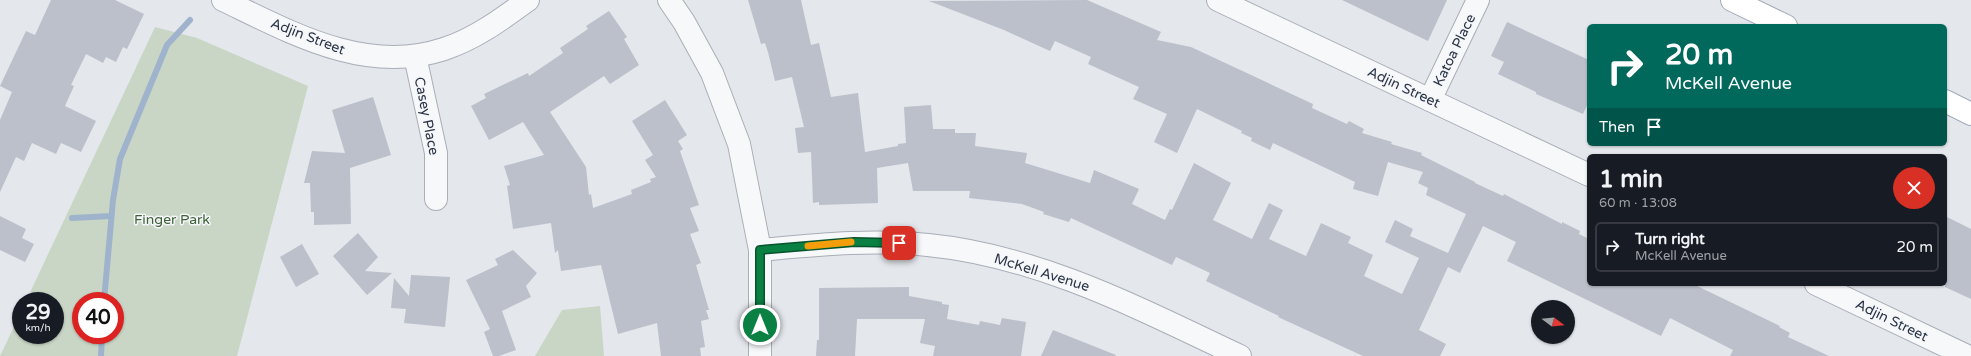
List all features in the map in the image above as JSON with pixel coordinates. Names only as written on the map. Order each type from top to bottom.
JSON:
[{"type":"main road","points":[[1732,0],[1782,24]]},
{"type":"main road","points":[[1947,103],[1971,114]]},
{"type":"street","name":"Adjin Street","points":[[223,0],[300,36],[340,51],[379,56],[415,56],[445,49],[472,36],[501,19],[528,0]]},
{"type":"street","points":[[669,0],[684,22],[712,73],[739,144],[760,250],[760,356]]},
{"type":"street","name":"Adjin Street","points":[[1218,0],[1587,175]]},
{"type":"street","name":"Katoa Place","points":[[1430,100],[1478,0]]},
{"type":"street","name":"Casey Place","points":[[415,56],[436,153],[436,199]]},
{"type":"street","name":"McKell Avenue","points":[[760,250],[854,242],[929,245],[1008,259],[1088,285],[1240,356]]},
{"type":"street","name":"Adjin Street","points":[[1820,286],[1967,356]]},
{"type":"green space","name":"Finger Park","points":[[155,27],[197,38],[308,86],[237,356],[0,356],[12,331],[12,344],[64,344],[64,292],[30,292]]},
{"type":"green space","points":[[600,306],[604,356],[535,356],[562,310]]},
{"type":"building","points":[[51,0],[115,0],[144,14],[127,49],[123,47],[116,62],[106,57],[103,63],[86,54],[71,85],[74,86],[65,106],[96,121],[81,152],[61,143],[56,154],[32,143],[24,161],[16,157],[0,192],[0,120],[12,92],[0,86],[26,31],[35,35]]},
{"type":"building","points":[[748,0],[801,0],[811,45],[819,43],[831,97],[858,93],[865,152],[898,146],[898,144],[906,143],[904,107],[931,105],[933,129],[955,129],[955,133],[976,133],[975,146],[1027,153],[1025,163],[1090,183],[1094,170],[1139,189],[1132,204],[1165,220],[1170,209],[1172,210],[1194,163],[1231,183],[1213,220],[1252,239],[1269,203],[1283,210],[1269,239],[1306,256],[1321,223],[1351,237],[1348,243],[1373,255],[1364,276],[1402,294],[1419,258],[1385,242],[1395,220],[1413,229],[1410,236],[1448,253],[1466,214],[1426,195],[1428,188],[1418,183],[1423,172],[1388,162],[1378,196],[1353,189],[1355,182],[1273,143],[1270,150],[1251,141],[1252,138],[1241,133],[1242,131],[1197,109],[1177,153],[1154,142],[1167,114],[1133,99],[1139,87],[1088,64],[1091,57],[1055,41],[1050,51],[1004,30],[929,1],[1087,0],[1161,32],[1157,40],[1191,47],[1313,104],[1312,108],[1347,124],[1349,121],[1364,129],[1362,133],[1392,142],[1391,144],[1422,153],[1421,155],[1475,183],[1503,196],[1504,194],[1562,224],[1562,222],[1580,231],[1579,234],[1587,238],[1587,286],[1697,286],[1780,326],[1779,327],[1790,333],[1788,337],[1829,356],[1730,356],[1733,350],[1670,318],[1661,336],[1507,261],[1516,242],[1483,226],[1460,273],[1448,267],[1419,330],[1446,344],[1440,356],[1363,356],[1278,317],[1279,316],[1206,281],[1210,273],[1176,257],[1172,265],[1071,218],[1069,222],[1043,214],[1044,212],[1022,204],[969,198],[970,191],[913,191],[908,163],[877,168],[878,203],[819,205],[819,202],[813,203],[811,152],[798,153],[795,128],[804,127],[792,77],[775,81],[765,43],[761,44]]},
{"type":"building","points":[[1342,0],[1447,0],[1428,41]]},
{"type":"building","points":[[609,11],[627,37],[624,39],[639,65],[610,84],[604,76],[550,112],[586,167],[589,195],[591,194],[593,208],[632,194],[631,190],[651,182],[650,179],[656,177],[645,160],[653,155],[632,121],[665,100],[687,135],[678,141],[683,149],[680,151],[699,205],[690,208],[699,231],[690,234],[701,263],[696,265],[709,310],[706,310],[709,319],[701,321],[705,347],[700,348],[701,356],[661,356],[657,323],[618,334],[601,265],[561,271],[558,250],[555,253],[551,223],[513,229],[507,186],[510,185],[504,166],[544,155],[523,122],[489,140],[471,106],[486,98],[484,94],[528,73],[529,76],[563,53],[560,48],[588,29],[586,26]]},
{"type":"building","points":[[1507,22],[1587,59],[1587,105],[1583,114],[1536,94],[1536,92],[1498,74],[1504,62],[1491,56]]},
{"type":"building","points":[[373,97],[391,155],[350,168],[351,224],[314,225],[314,212],[311,212],[310,183],[304,183],[312,151],[345,153],[332,110]]},
{"type":"building","points":[[0,216],[26,229],[22,238],[34,244],[25,262],[0,250]]},
{"type":"building","points":[[1947,217],[1971,229],[1971,299],[1945,287],[1947,286]]},
{"type":"building","points":[[358,233],[378,257],[365,271],[392,273],[367,295],[333,256]]},
{"type":"building","points":[[302,244],[319,274],[296,287],[280,257]]},
{"type":"building","points":[[513,250],[537,273],[526,286],[531,297],[502,311],[516,350],[499,356],[493,356],[484,332],[490,329],[466,280],[498,265],[495,259]]},
{"type":"building","points":[[411,275],[450,277],[445,327],[404,323],[406,309],[391,308],[394,278],[409,296]]},
{"type":"building","points":[[909,287],[909,296],[942,302],[942,304],[949,305],[947,319],[979,325],[980,321],[1000,325],[1002,318],[1026,322],[1021,356],[933,356],[935,346],[920,343],[925,319],[857,319],[855,356],[816,356],[817,340],[819,340],[819,288]]},
{"type":"building","points":[[1053,330],[1116,355],[1041,356]]},
{"type":"waterway","points":[[105,292],[113,200],[120,159],[167,45],[190,20]]},
{"type":"waterway","points":[[72,218],[111,216]]},
{"type":"waterway","points":[[101,356],[102,344]]},
{"type":"slow traffic","points":[[808,246],[851,242]]},
{"type":"route","points":[[760,325],[760,250],[854,242],[899,243]]}]
